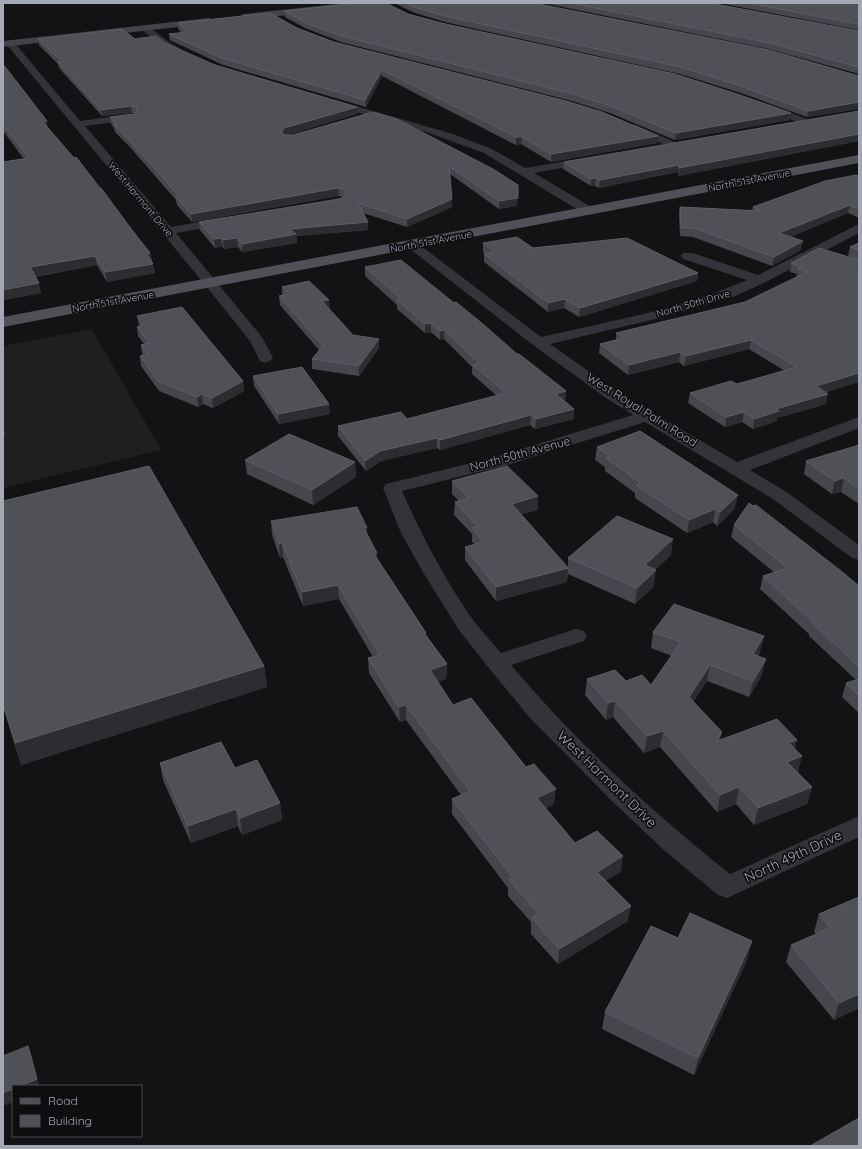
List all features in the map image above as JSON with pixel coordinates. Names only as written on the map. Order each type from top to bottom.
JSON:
[{"type":"main road","name":"North 51st Avenue","points":[[3,322],[859,159]]},
{"type":"street","points":[[230,18],[370,3]]},
{"type":"street","points":[[269,14],[280,20]]},
{"type":"street","points":[[6,44],[215,20]]},
{"type":"street","points":[[145,28],[169,46],[185,54]]},
{"type":"street","name":"West Harmont Drive","points":[[6,44],[78,124],[211,283],[257,340],[265,358]]},
{"type":"street","points":[[320,99],[470,143],[488,151],[589,211]]},
{"type":"street","points":[[755,102],[809,122],[782,126]]},
{"type":"street","points":[[357,118],[372,114]]},
{"type":"street","points":[[78,124],[132,117]]},
{"type":"street","points":[[628,125],[677,145],[658,148]]},
{"type":"street","points":[[523,172],[598,159]]},
{"type":"street","points":[[168,231],[238,219]]},
{"type":"street","name":"North 50th Drive","points":[[538,342],[710,300],[759,280],[814,250],[859,228]]},
{"type":"street","name":"West Royal Palm Road","points":[[411,245],[538,342],[612,395],[779,495],[859,554]]},
{"type":"street","points":[[814,250],[829,255]]},
{"type":"street","points":[[688,256],[759,280]]},
{"type":"street","name":"North 50th Avenue","points":[[392,488],[501,461],[647,416]]},
{"type":"street","points":[[736,469],[859,422]]},
{"type":"street","name":"West Harmont Drive","points":[[392,488],[411,533],[434,574],[466,625],[496,662],[538,712],[622,796],[674,844],[727,887]]},
{"type":"street","points":[[496,662],[576,636]]},
{"type":"street","name":"North 49th Drive","points":[[727,887],[859,826]]},
{"type":"shaded area","points":[[92,329],[161,450],[3,488],[3,346]]},
{"type":"building","points":[[358,3],[386,3],[408,14],[441,23],[675,74],[791,113],[676,133],[611,106],[573,94],[341,36],[304,22],[284,11]]},
{"type":"building","points":[[405,3],[534,3],[769,50],[859,76],[859,102],[808,111],[741,86],[681,67],[445,16]]},
{"type":"building","points":[[570,3],[710,3],[859,31],[859,67],[770,43]]},
{"type":"building","points":[[748,3],[859,3],[859,24]]},
{"type":"building","points":[[270,13],[297,28],[334,42],[566,101],[602,112],[658,136],[551,154],[522,137],[516,137],[382,70],[365,100],[222,58],[169,34],[187,32],[178,23]]},
{"type":"building","points":[[122,29],[135,39],[156,36],[165,43],[215,65],[357,107],[284,128],[282,132],[284,135],[293,135],[373,112],[397,119],[493,169],[518,185],[518,198],[499,201],[449,166],[452,199],[407,219],[358,203],[368,222],[290,229],[296,234],[242,244],[237,238],[223,240],[221,238],[214,239],[199,222],[339,199],[344,197],[346,192],[343,189],[338,188],[191,214],[176,197],[179,196],[114,125],[117,124],[110,117],[135,114],[137,111],[136,107],[131,106],[101,110],[58,62],[62,62],[38,39]]},
{"type":"building","points":[[3,64],[47,121],[43,122],[74,158],[76,157],[150,253],[147,254],[153,264],[105,272],[95,256],[30,267],[39,283],[3,290],[3,162],[29,158],[3,125]]},
{"type":"building","points":[[859,111],[859,134],[679,168],[679,165],[600,180],[596,178],[591,179],[564,162]]},
{"type":"building","points":[[856,175],[859,176],[859,209],[850,205],[779,233],[803,241],[774,257],[694,228],[681,228],[680,207],[761,211],[753,207],[825,181]]},
{"type":"building","points":[[517,237],[533,248],[627,238],[698,273],[580,308],[565,299],[548,303],[484,254],[495,252],[483,243]]},
{"type":"building","points":[[859,243],[859,250],[850,247]]},
{"type":"building","points":[[819,248],[859,260],[859,264],[855,266],[859,268],[859,373],[816,386],[828,394],[776,409],[779,411],[754,419],[744,412],[726,417],[690,393],[731,381],[737,384],[797,367],[751,340],[686,356],[680,352],[629,365],[600,344],[624,338],[616,333],[745,302],[807,272],[798,269],[802,267],[791,263]]},
{"type":"building","points":[[401,260],[454,303],[456,302],[517,354],[519,354],[566,391],[556,394],[574,409],[536,419],[531,415],[440,440],[437,438],[380,451],[365,461],[338,426],[401,412],[407,419],[506,393],[473,365],[479,363],[444,330],[440,331],[431,323],[425,324],[397,300],[401,299],[365,267]]},
{"type":"building","points":[[309,281],[329,300],[322,301],[353,335],[379,339],[359,366],[312,359],[323,346],[279,296],[289,294],[282,287]]},
{"type":"building","points":[[182,307],[243,381],[212,398],[202,394],[197,397],[158,381],[140,356],[148,355],[141,345],[149,343],[137,327],[143,325],[137,316]]},
{"type":"building","points":[[302,367],[329,404],[278,414],[253,376]]},
{"type":"building","points":[[640,431],[738,495],[720,512],[715,509],[689,520],[636,485],[641,483],[606,458],[610,456],[597,447]]},
{"type":"building","points":[[289,434],[355,462],[312,490],[245,460]]},
{"type":"building","points":[[859,445],[859,489],[844,478],[835,481],[806,461]]},
{"type":"building","points":[[149,466],[264,666],[15,743],[3,704],[3,501]]},
{"type":"building","points":[[507,466],[538,496],[512,504],[568,568],[496,587],[465,547],[483,542],[472,528],[478,527],[455,502],[469,498],[452,481]]},
{"type":"building","points":[[749,503],[753,506],[756,505],[859,586],[859,667],[763,576],[788,568],[734,525]]},
{"type":"building","points":[[357,507],[367,528],[364,528],[377,553],[374,554],[426,633],[424,633],[447,664],[430,670],[453,705],[471,698],[526,767],[534,764],[556,789],[537,798],[575,843],[597,831],[623,856],[597,872],[631,906],[559,949],[532,918],[539,914],[509,880],[513,878],[452,799],[470,791],[406,705],[399,707],[368,658],[380,655],[338,585],[302,592],[282,543],[279,544],[271,521]]},
{"type":"building","points":[[617,516],[673,539],[645,565],[656,570],[637,588],[568,558]]},
{"type":"building","points":[[674,604],[764,636],[753,654],[766,659],[753,681],[710,665],[689,697],[722,732],[717,741],[777,719],[797,740],[789,743],[802,756],[787,762],[812,787],[758,808],[739,787],[720,795],[663,731],[647,736],[615,701],[608,703],[587,679],[615,670],[626,681],[642,675],[651,685],[681,642],[653,632]]},
{"type":"building","points":[[859,679],[859,696],[846,683]]},
{"type":"building","points":[[221,742],[235,768],[257,760],[280,803],[240,818],[236,809],[188,826],[160,763]]},
{"type":"building","points":[[859,897],[859,994],[839,1003],[791,945],[830,928],[819,914]]},
{"type":"building","points":[[690,913],[752,941],[698,1058],[605,1012],[651,926],[678,938]]},
{"type":"building","points":[[28,1046],[37,1079],[22,1085],[12,1085],[12,1089],[3,1093],[3,1056]]},
{"type":"building","points":[[859,1118],[859,1146],[810,1146]]}]
